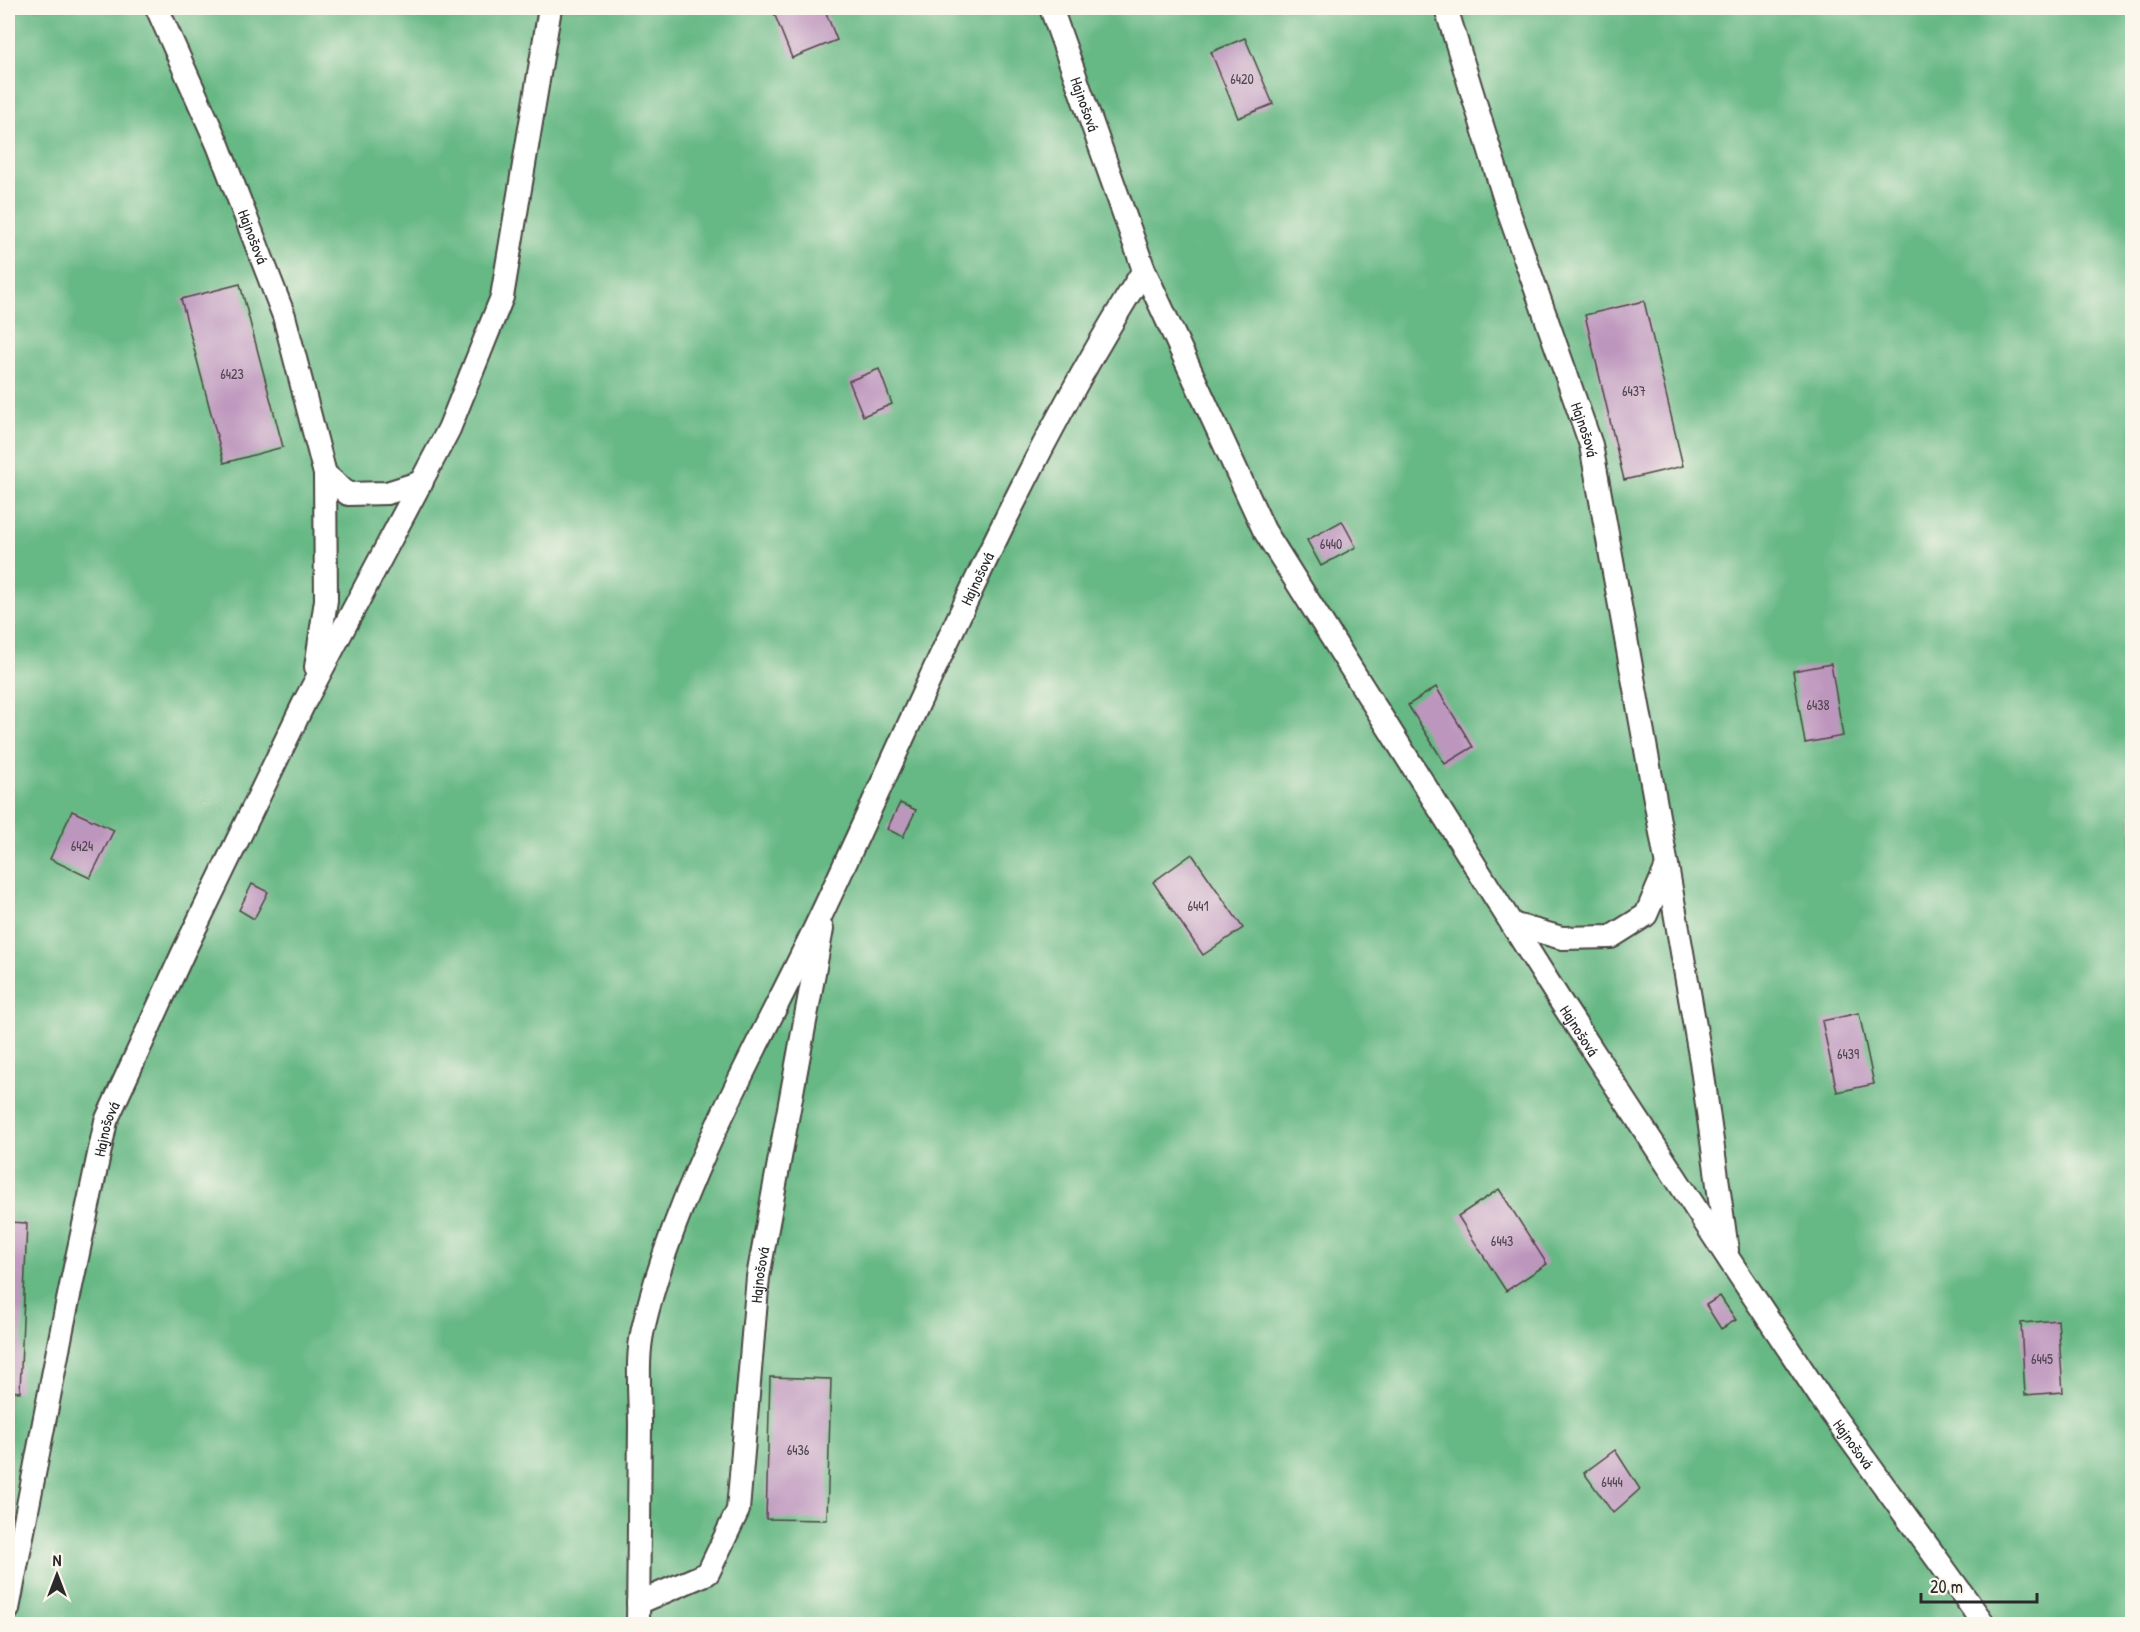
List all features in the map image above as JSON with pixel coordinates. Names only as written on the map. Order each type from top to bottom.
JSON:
[{"type":"lane","name":"Hajnošová","points":[[157,8],[218,146],[285,316],[325,474],[326,600],[314,683]]},
{"type":"lane","name":"Hajnošová","points":[[8,1609],[63,1324],[106,1121],[183,953],[314,683],[449,429],[502,297],[550,8]]},
{"type":"lane","name":"Hajnošová","points":[[1051,8],[1144,270],[1264,530],[1512,924],[1728,1258],[1827,1407],[1984,1624]]},
{"type":"lane","name":"Hajnošová","points":[[1446,8],[1510,216],[1590,445],[1701,1061],[1728,1258]]},
{"type":"lane","name":"Hajnošová","points":[[638,1614],[642,1334],[666,1248],[705,1148],[828,898],[897,746],[1040,446],[1096,346],[1144,270]]},
{"type":"lane","points":[[325,474],[348,495],[387,493],[422,482]]},
{"type":"lane","points":[[1512,924],[1562,938],[1611,937],[1646,915],[1667,866]]},
{"type":"lane","name":"Hajnošová","points":[[638,1614],[708,1573],[738,1510],[758,1278],[828,898]]},
{"type":"green space","points":[[8,8],[2132,8],[2132,1624],[8,1624]]},
{"type":"building","points":[[772,8],[824,8],[837,40],[792,58]]},
{"type":"building","points":[[1245,38],[1273,104],[1238,118],[1211,52]]},
{"type":"building","points":[[240,284],[283,447],[224,463],[181,299]]},
{"type":"building","points":[[1644,301],[1683,466],[1624,480],[1585,315]]},
{"type":"building","points":[[879,369],[892,404],[863,416],[849,381]]},
{"type":"building","points":[[1342,521],[1356,547],[1321,566],[1307,540]]},
{"type":"building","points":[[1831,664],[1843,736],[1805,743],[1793,671]]},
{"type":"building","points":[[1436,687],[1473,747],[1445,764],[1408,705]]},
{"type":"building","points":[[900,803],[916,810],[903,837],[887,829]]},
{"type":"building","points":[[72,811],[114,830],[90,878],[50,859]]},
{"type":"building","points":[[1192,854],[1243,928],[1203,955],[1153,882]]},
{"type":"building","points":[[252,884],[268,892],[254,919],[239,910]]},
{"type":"building","points":[[1859,1013],[1874,1084],[1837,1092],[1822,1021]]},
{"type":"building","points":[[1499,1189],[1547,1264],[1506,1291],[1458,1216]]},
{"type":"building","points":[[8,1222],[27,1223],[20,1392],[8,1391]]},
{"type":"building","points":[[1720,1296],[1736,1320],[1721,1329],[1706,1305]]},
{"type":"building","points":[[2058,1320],[2063,1392],[2025,1395],[2021,1323]]},
{"type":"building","points":[[770,1377],[831,1379],[827,1520],[766,1519]]},
{"type":"building","points":[[1615,1450],[1640,1489],[1613,1513],[1584,1473]]}]
